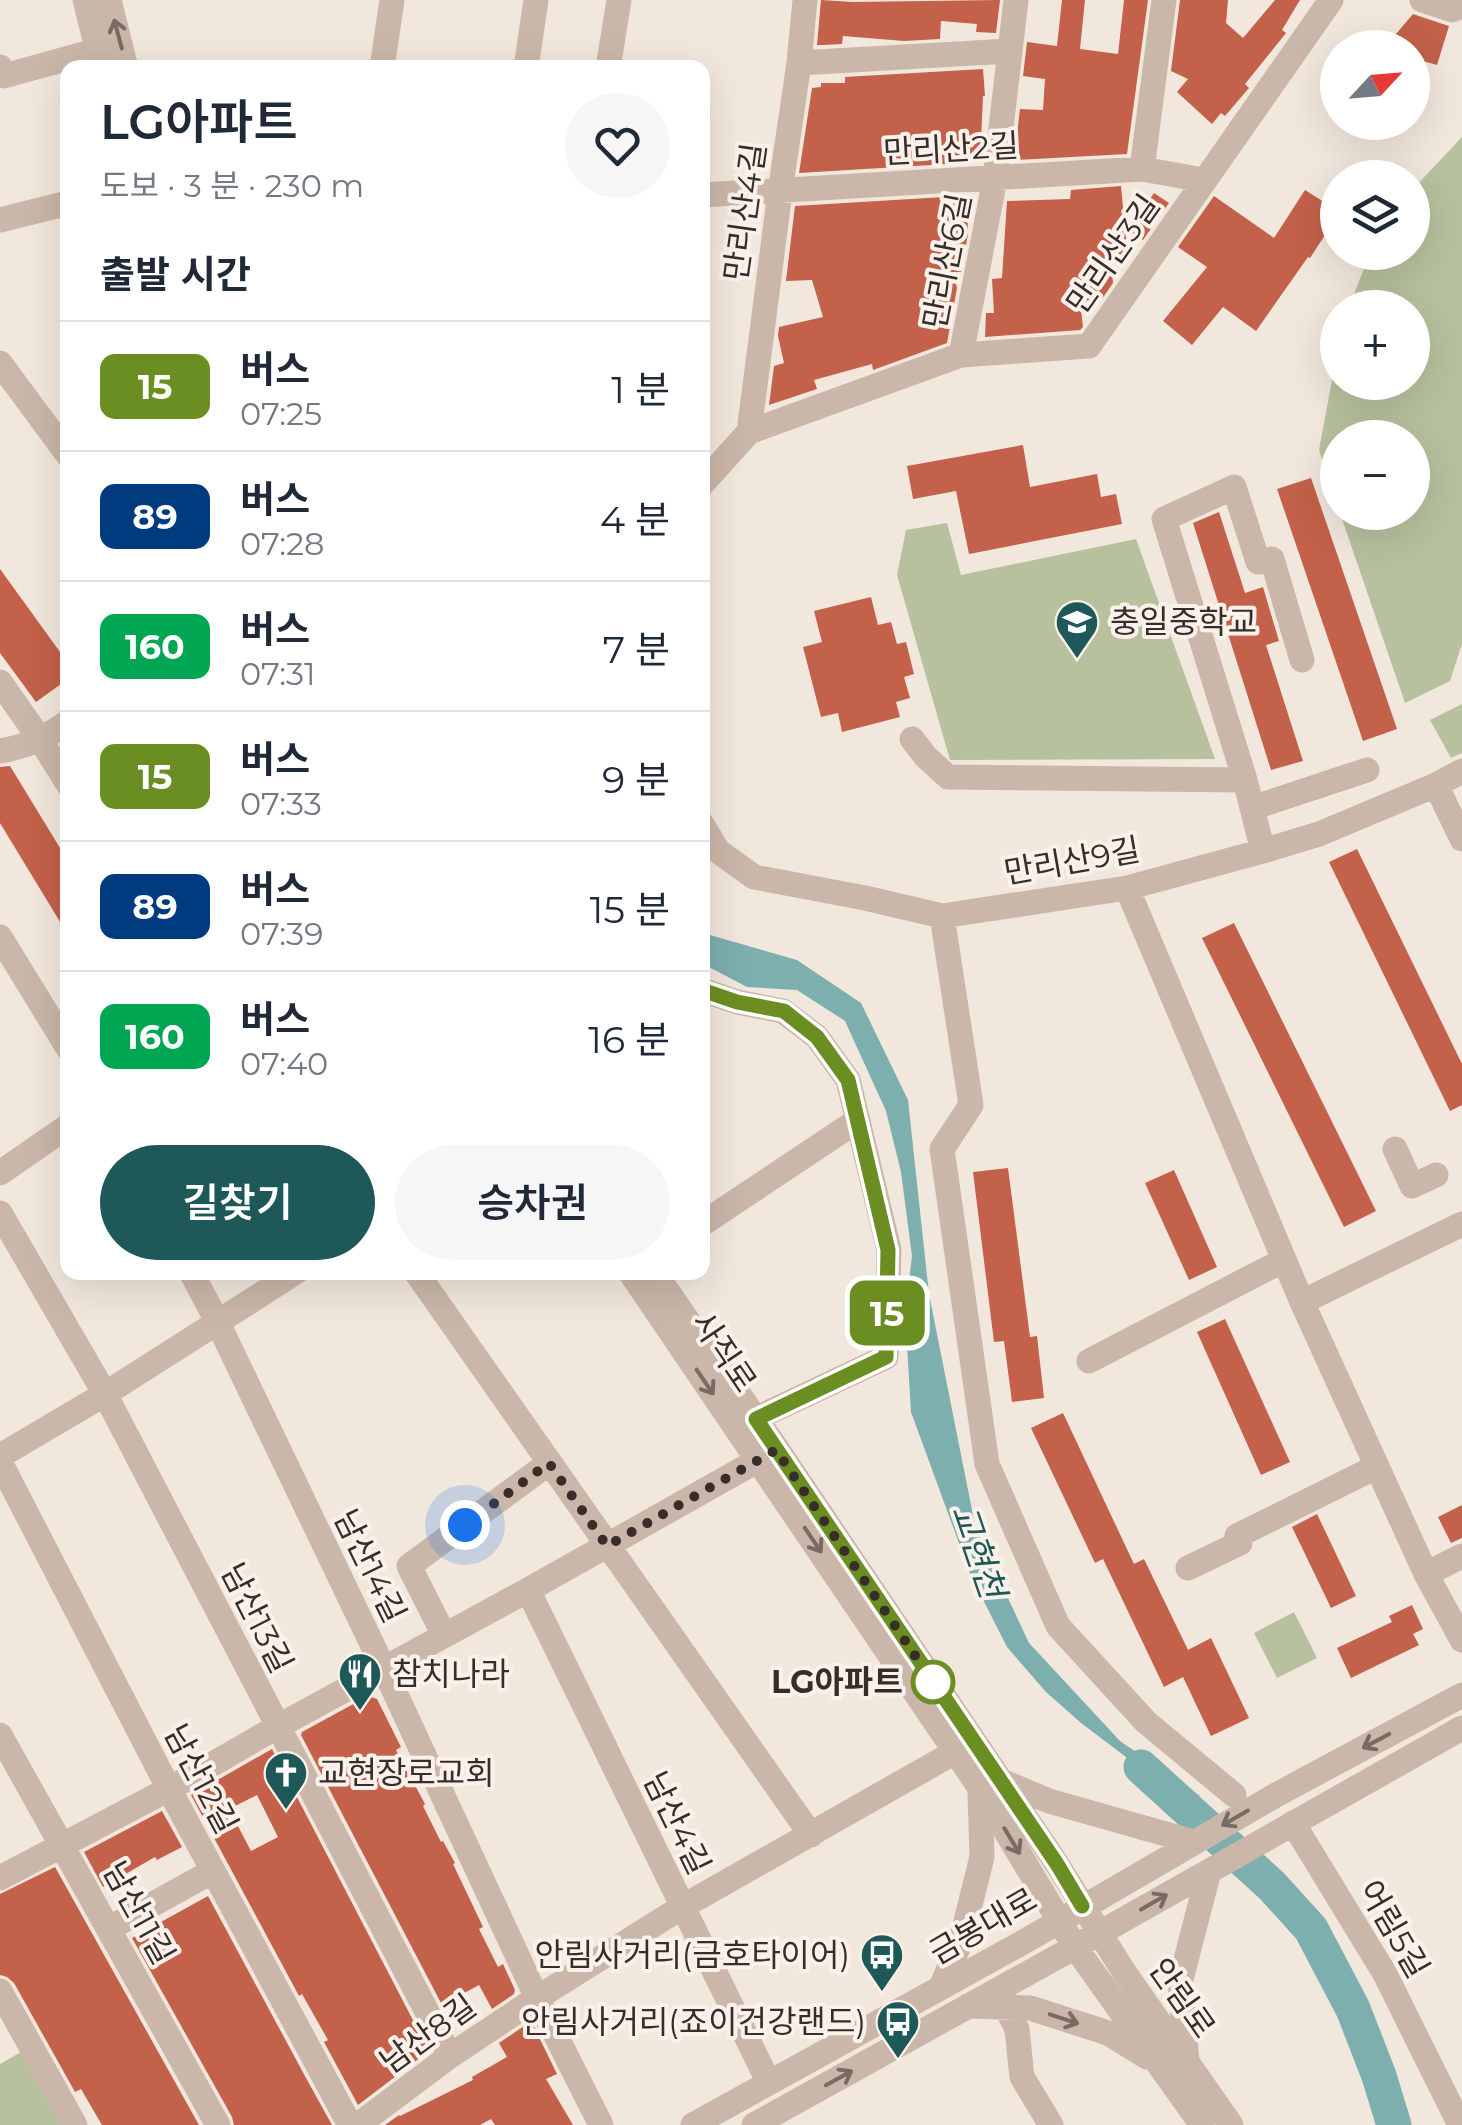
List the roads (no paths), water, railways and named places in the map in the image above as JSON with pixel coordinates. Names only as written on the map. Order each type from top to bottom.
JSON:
[{"type":"street","points":[[86,0],[100,59]]},
{"type":"street","points":[[109,0],[124,60]]},
{"type":"street","points":[[383,60],[392,0]]},
{"type":"street","points":[[527,60],[536,0]]},
{"type":"street","points":[[609,60],[618,0]]},
{"type":"street","name":"만리산4길","points":[[750,432],[806,0]]},
{"type":"street","name":"만리산6길","points":[[962,355],[996,179],[1016,0]]},
{"type":"street","points":[[1142,170],[1164,0]]},
{"type":"street","name":"만리산3길","points":[[710,475],[750,432],[962,355],[1089,346],[1332,0]]},
{"type":"street","points":[[1422,0],[1452,10],[1462,6]]},
{"type":"street","points":[[799,63],[1009,51]]},
{"type":"street","points":[[0,67],[4,76],[60,66]]},
{"type":"street","name":"만리산2길","points":[[710,195],[1142,170],[1203,180]]},
{"type":"street","points":[[0,220],[60,205]]},
{"type":"street","points":[[0,362],[60,444]]},
{"type":"street","points":[[1262,851],[1164,519],[1234,486],[1258,562],[1272,559],[1302,660]]},
{"type":"street","points":[[0,682],[60,771]]},
{"type":"street","points":[[0,751],[20,748],[60,727]]},
{"type":"street","points":[[912,739],[948,778],[1244,780]]},
{"type":"street","points":[[1252,808],[1367,770]]},
{"type":"street","name":"만리산9길","points":[[710,856],[754,877],[942,916],[1127,888],[1262,851],[1320,834],[1462,771]]},
{"type":"street","points":[[1436,785],[1462,839]]},
{"type":"street","points":[[1127,888],[1302,1302],[1426,1574],[1462,1640]]},
{"type":"street","points":[[942,916],[970,1105],[942,1149],[986,1464],[1058,1626],[1146,1722],[1234,1795]]},
{"type":"street","points":[[0,937],[60,1035]]},
{"type":"street","name":"사직로","points":[[710,993],[784,1011],[817,1037],[848,1080],[888,1250],[886,1357],[756,1419]]},
{"type":"street","points":[[710,1219],[858,1120]]},
{"type":"street","points":[[0,1174],[60,1132]]},
{"type":"street","points":[[1396,1149],[1412,1186],[1436,1175]]},
{"type":"street","name":"남산13길","points":[[0,1213],[105,1394],[450,2056]]},
{"type":"street","points":[[1302,1302],[1462,1224]]},
{"type":"street","points":[[1088,1361],[1284,1260]]},
{"type":"street","name":"남산14길","points":[[196,1280],[601,2125]]},
{"type":"street","points":[[0,1459],[283,1280]]},
{"type":"street","points":[[422,1280],[811,1835]]},
{"type":"street","name":"사직로","points":[[636,1280],[767,1455],[990,1784],[1057,1864],[1082,1906]]},
{"type":"street","name":"사직로","points":[[660,1280],[756,1419],[767,1455],[955,1752],[990,1784],[1059,1920]]},
{"type":"street","points":[[0,1878],[168,1789],[767,1455]]},
{"type":"street","name":"남산12길","points":[[0,1459],[168,1789],[350,2125]]},
{"type":"street","points":[[444,1635],[409,1566],[549,1463]]},
{"type":"street","points":[[1188,1568],[1376,1468]]},
{"type":"street","points":[[1426,1574],[1462,1556]]},
{"type":"street","name":"남산4길","points":[[528,1590],[769,2083]]},
{"type":"street","name":"금봉대로","points":[[693,2125],[1276,1795],[1462,1695]]},
{"type":"street","name":"금봉대로","points":[[754,2125],[1462,1728]]},
{"type":"street","name":"남산11길","points":[[0,1734],[218,2125]]},
{"type":"street","points":[[537,1998],[682,1907],[955,1752]]},
{"type":"street","points":[[941,1988],[961,1941],[982,1857],[990,1784],[1194,1842]]},
{"type":"street","name":"어림5길","points":[[1293,1822],[1385,1974],[1460,2125]]},
{"type":"street","points":[[110,1928],[213,1871]]},
{"type":"street","points":[[1186,2061],[1180,1983],[1209,1871]]},
{"type":"street","name":"안림로","points":[[1082,1906],[1231,2125]]},
{"type":"street","name":"안림로","points":[[1059,1920],[1202,2125]]},
{"type":"street","points":[[0,1991],[75,2125]]},
{"type":"street","name":"남산8길","points":[[358,2125],[450,2056],[537,1998]]},
{"type":"street","points":[[968,2006],[1030,2008],[1108,2033],[1160,2064]]},
{"type":"street","points":[[1006,2007],[1017,2029],[1022,2076],[1051,2125]]},
{"type":"water","points":[[710,935],[797,960],[861,1003],[908,1100],[929,1294],[976,1530],[1029,1643],[1120,1741],[1200,1796],[1168,1798],[1142,1769],[1046,1692],[1007,1647],[971,1576],[911,1412],[905,1312],[912,1256],[901,1172],[886,1111],[845,1021],[797,990],[747,987],[710,968]]},
{"type":"waterway","name":"교현천","points":[[1141,1767],[1272,1886],[1311,1929],[1353,2009],[1394,2125]]},
{"type":"place","name":"충일중학교","points":[[1077,660]]},
{"type":"place","name":"LG아파트","points":[[933,1682]]},
{"type":"place","name":"참치나라","points":[[360,1712]]},
{"type":"place","name":"교현장로교회","points":[[286,1811]]},
{"type":"place","name":"안림사거리(금호타이어)","points":[[882,1993]]},
{"type":"place","name":"안림사거리(죠이건강랜드)","points":[[898,2060]]}]
